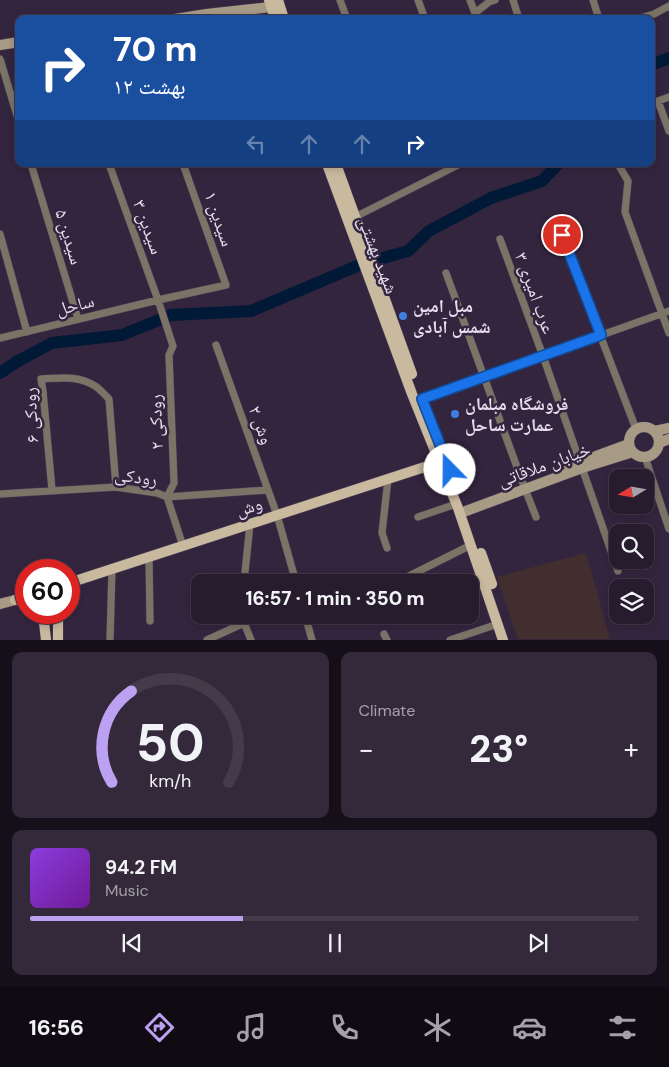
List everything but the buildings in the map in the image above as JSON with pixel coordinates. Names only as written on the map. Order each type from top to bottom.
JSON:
[{"type":"main road","points":[[201,15],[272,2]]},
{"type":"main road","points":[[272,2],[274,15]]},
{"type":"main road","points":[[272,2],[281,15]]},
{"type":"main road","points":[[0,45],[15,43]]},
{"type":"main road","name":"شهید بهشتی","points":[[328,167],[412,394],[461,508],[471,545],[503,640]]},
{"type":"main road","name":"شهید بهشتی","points":[[337,167],[510,640]]},
{"type":"main road","points":[[655,431],[658,438],[664,441],[649,456],[638,456],[631,448],[630,436],[636,429],[644,427],[655,431],[669,428]]},
{"type":"main road","name":"خیابان ملاقاتی","points":[[461,508],[631,448]]},
{"type":"main road","name":"وش","points":[[80,579],[440,462]]},
{"type":"main road","points":[[0,604],[15,600]]},
{"type":"main road","points":[[44,624],[46,640]]},
{"type":"main road","points":[[58,624],[58,640]]},
{"type":"street","points":[[340,0],[346,15]]},
{"type":"street","points":[[418,0],[424,15]]},
{"type":"street","points":[[470,0],[476,15]]},
{"type":"street","points":[[477,15],[489,2],[495,0]]},
{"type":"street","points":[[513,0],[518,15]]},
{"type":"street","points":[[593,0],[598,15]]},
{"type":"street","points":[[651,15],[669,6]]},
{"type":"street","points":[[0,59],[15,109]]},
{"type":"street","points":[[669,97],[658,101],[669,132]]},
{"type":"street","name":"سیدین ۵","points":[[32,167],[78,320]]},
{"type":"street","name":"سیدین ۳","points":[[110,167],[173,346]]},
{"type":"street","name":"سیدین ۱","points":[[184,167],[226,285]]},
{"type":"street","points":[[355,217],[454,167]]},
{"type":"street","points":[[620,167],[628,181],[625,212],[666,312],[669,333]]},
{"type":"street","points":[[0,234],[27,332]]},
{"type":"street","points":[[562,235],[636,429]]},
{"type":"street","name":"۳ عرب امیری","points":[[500,240],[543,356],[618,571]]},
{"type":"street","points":[[446,273],[536,518]]},
{"type":"street","name":"ساحل","points":[[0,338],[226,285]]},
{"type":"street","points":[[422,399],[666,312]]},
{"type":"street","name":"وش ۲","points":[[216,345],[277,515],[294,574]]},
{"type":"street","name":"رودکی ۲","points":[[167,497],[174,483],[169,355],[173,346]]},
{"type":"street","name":"رودکی ۶","points":[[52,490],[41,379],[65,378],[82,380],[96,386],[109,399],[116,487]]},
{"type":"street","points":[[645,457],[669,529]]},
{"type":"street","points":[[387,548],[382,533],[388,478]]},
{"type":"street","name":"رودکی","points":[[0,494],[116,487],[157,493],[167,497],[268,490]]},
{"type":"street","points":[[167,497],[183,546]]},
{"type":"street","points":[[418,517],[461,508]]},
{"type":"street","points":[[245,574],[250,524]]},
{"type":"street","points":[[413,574],[471,545]]},
{"type":"street","points":[[149,557],[150,621]]},
{"type":"street","points":[[110,640],[112,569]]},
{"type":"street","points":[[207,640],[242,624]]},
{"type":"street","points":[[244,624],[251,640]]},
{"type":"street","points":[[308,624],[312,640]]},
{"type":"street","points":[[454,639],[498,624]]},
{"type":"shaded area","points":[[586,553],[610,639],[518,639],[497,577]]},
{"type":"waterway","points":[[655,63],[669,58]]},
{"type":"waterway","points":[[376,260],[408,251],[429,231],[491,198],[542,181],[555,167]]},
{"type":"waterway","points":[[0,373],[52,343],[122,335],[171,315],[251,311],[357,266]]},
{"type":"place","name":"مبل امین شمس آبادی","points":[[403,316]]},
{"type":"place","name":"فروشگاه مبلمان عمارت ساحل","points":[[455,414]]},
{"type":"route","points":[[450,470],[422,399],[601,335],[562,235]]}]
